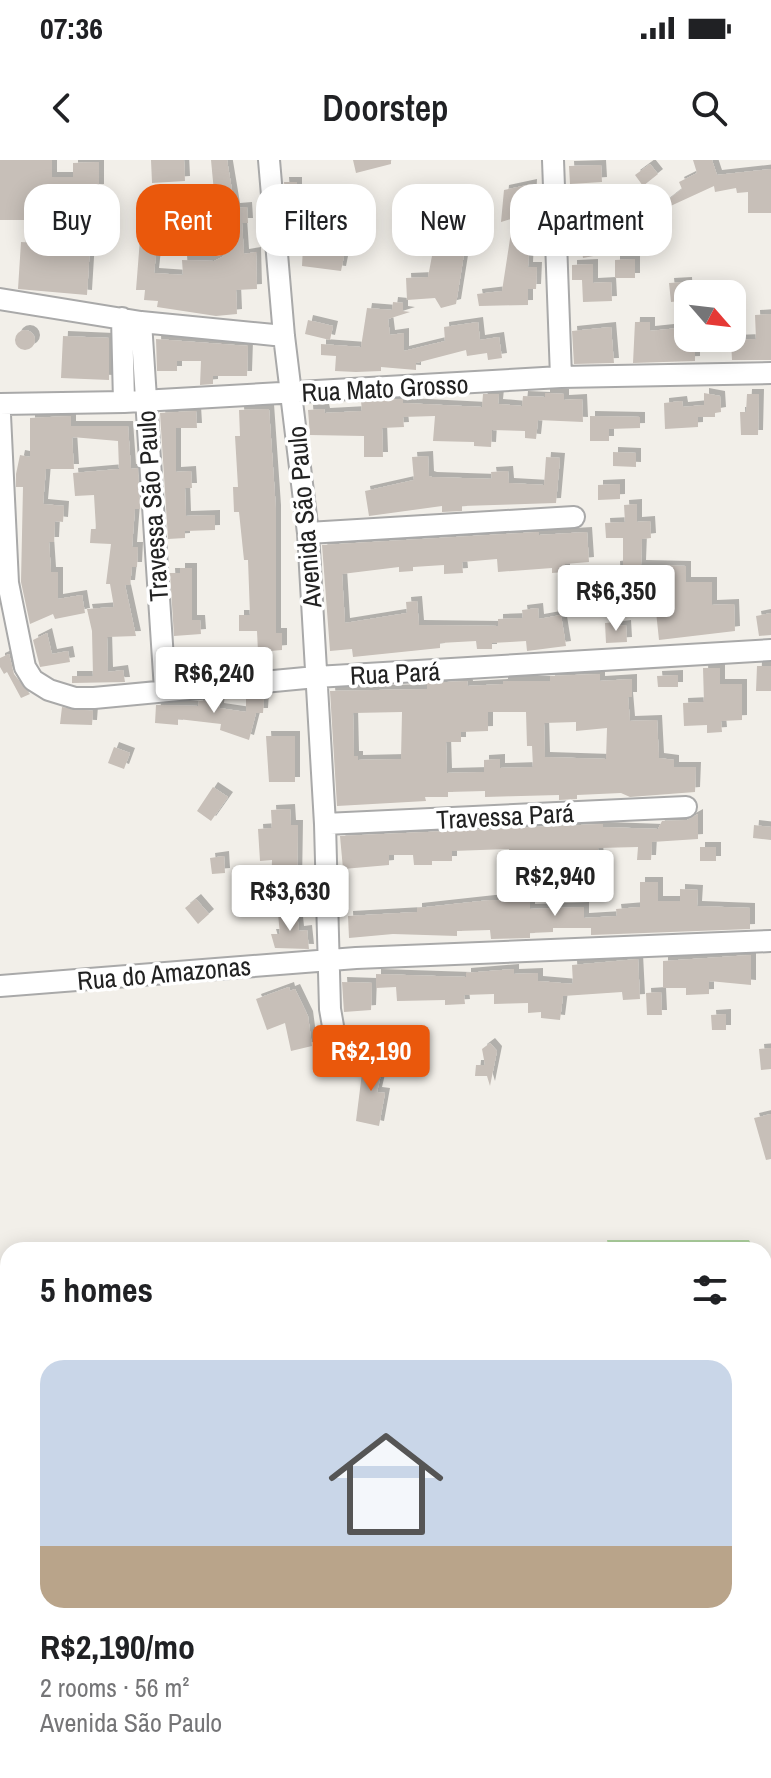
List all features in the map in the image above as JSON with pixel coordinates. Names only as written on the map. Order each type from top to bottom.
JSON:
[{"type":"street","points":[[553,160],[561,377]]},
{"type":"street","name":"Avenida São Paulo","points":[[272,166],[284,336],[308,533],[325,824],[330,1009],[337,1049]]},
{"type":"street","points":[[0,299],[132,320],[284,336]]},
{"type":"street","points":[[124,402],[132,320]]},
{"type":"street","name":"Travessa São Paulo","points":[[132,320],[145,400],[165,690]]},
{"type":"street","name":"Rua Mato Grosso","points":[[0,404],[124,402],[561,377],[771,373]]},
{"type":"street","name":"Rua Pará","points":[[0,415],[8,583],[27,674],[49,690],[75,698],[316,677],[771,650]]},
{"type":"street","points":[[308,533],[574,517]]},
{"type":"street","name":"Travessa Pará","points":[[325,824],[686,807]]},
{"type":"street","name":"Rua do Amazonas","points":[[0,986],[329,960],[771,941]]},
{"type":"green space","points":[[607,1240],[750,1242],[607,1242]]},
{"type":"building","points":[[0,160],[52,160],[52,177],[73,177],[73,163],[99,162],[99,184],[24,184],[24,220],[0,220]]},
{"type":"building","points":[[151,160],[184,160],[185,181],[152,183]]},
{"type":"building","points":[[211,160],[227,160],[231,184],[213,184]]},
{"type":"building","points":[[353,160],[391,160],[391,164],[356,173]]},
{"type":"building","points":[[693,160],[712,160],[717,175],[771,169],[771,213],[748,213],[748,192],[737,193],[736,188],[715,192],[714,186],[672,205],[672,197],[682,189],[679,182],[697,173]]},
{"type":"building","points":[[650,164],[658,174],[646,184],[642,184],[635,175]]},
{"type":"building","points":[[601,165],[602,182],[570,184],[569,166]]},
{"type":"building","points":[[510,189],[510,219],[501,222],[504,190]]},
{"type":"building","points":[[247,207],[248,223],[242,223],[244,254],[256,252],[257,289],[236,290],[237,314],[216,316],[157,307],[158,301],[144,300],[145,290],[136,290],[139,256],[156,256],[154,273],[183,275],[182,260],[214,261],[224,256],[240,256],[240,208]]},
{"type":"building","points":[[510,239],[510,256],[529,256],[528,267],[537,267],[536,289],[528,289],[528,305],[479,306],[477,294],[502,291]]},
{"type":"building","points":[[21,242],[24,242],[24,256],[89,256],[87,295],[18,289]]},
{"type":"building","points":[[303,256],[344,256],[341,271],[302,266]]},
{"type":"building","points":[[432,256],[464,256],[456,304],[441,308],[435,298],[407,300],[406,278],[428,277]]},
{"type":"building","points":[[635,259],[635,278],[615,278],[615,260]]},
{"type":"building","points":[[593,264],[593,283],[611,282],[612,301],[583,302],[582,280],[572,280],[572,265]]},
{"type":"building","points":[[669,283],[674,283],[674,302],[671,302]]},
{"type":"building","points":[[393,302],[403,303],[403,311],[410,312],[388,319],[390,335],[404,333],[404,351],[445,341],[444,327],[478,322],[480,340],[499,337],[502,358],[488,360],[487,353],[467,356],[466,350],[416,363],[416,370],[381,367],[381,371],[335,371],[336,356],[321,355],[321,344],[361,347],[367,308],[392,310]]},
{"type":"building","points":[[771,314],[771,360],[732,360],[732,352],[746,352],[746,339],[756,339],[755,315]]},
{"type":"building","points":[[308,320],[333,326],[330,340],[305,334]]},
{"type":"building","points":[[635,322],[650,322],[650,331],[674,328],[674,352],[695,352],[695,361],[633,363]]},
{"type":"building","points":[[611,327],[614,363],[574,364],[572,331]]},
{"type":"building","points":[[25,330],[32,333],[35,340],[32,347],[25,350],[18,347],[15,340],[18,333]]},
{"type":"building","points":[[63,336],[109,338],[109,380],[61,378]]},
{"type":"building","points":[[156,339],[248,346],[247,376],[213,376],[213,384],[200,385],[201,361],[177,361],[177,371],[157,371]]},
{"type":"building","points":[[545,393],[564,394],[564,400],[582,399],[583,422],[538,420],[536,439],[525,438],[525,431],[492,430],[491,447],[474,446],[474,442],[433,441],[435,416],[403,417],[404,427],[382,428],[383,457],[364,457],[364,436],[310,435],[308,410],[324,409],[325,413],[362,411],[361,401],[403,399],[403,403],[482,407],[483,394],[499,394],[498,404],[522,406],[523,396],[545,397]]},
{"type":"building","points":[[704,393],[720,396],[721,412],[715,413],[715,417],[698,417],[698,427],[665,429],[664,403],[682,401],[683,407],[704,405]]},
{"type":"building","points":[[747,394],[759,394],[758,435],[741,435],[740,412],[746,412]]},
{"type":"building","points":[[269,409],[276,510],[276,633],[282,633],[282,650],[258,652],[257,631],[239,631],[239,615],[250,615],[248,560],[244,560],[239,512],[234,512],[233,487],[238,487],[235,436],[240,436],[239,410]]},
{"type":"building","points":[[196,411],[197,428],[176,428],[176,472],[191,471],[192,488],[185,488],[186,516],[215,515],[215,530],[185,531],[185,538],[168,539],[160,413]]},
{"type":"building","points":[[71,416],[71,426],[128,426],[131,469],[138,468],[140,509],[135,509],[132,547],[138,547],[137,567],[132,567],[130,585],[125,585],[136,636],[107,637],[108,672],[123,670],[125,682],[72,683],[72,676],[93,676],[92,631],[87,609],[114,607],[110,584],[106,584],[111,544],[90,543],[91,529],[96,529],[94,495],[75,496],[73,473],[119,469],[118,441],[72,437],[74,469],[46,469],[43,504],[64,506],[63,522],[55,521],[54,542],[49,542],[51,572],[58,572],[58,599],[82,595],[85,613],[55,619],[53,614],[30,624],[21,582],[23,487],[16,487],[16,474],[20,455],[30,457],[30,418]]},
{"type":"building","points":[[590,416],[640,417],[640,428],[609,429],[609,441],[590,441]]},
{"type":"building","points":[[613,452],[636,453],[636,467],[613,466]]},
{"type":"building","points":[[428,456],[429,476],[432,477],[492,479],[491,472],[508,471],[509,483],[544,485],[546,457],[560,458],[556,503],[462,506],[462,511],[442,512],[442,506],[369,516],[365,491],[414,480],[412,457]]},
{"type":"building","points":[[620,484],[620,499],[598,500],[598,485]]},
{"type":"building","points":[[637,504],[637,522],[650,521],[651,538],[642,539],[641,565],[686,566],[686,582],[712,582],[712,605],[734,604],[735,631],[659,640],[653,583],[616,585],[615,566],[623,565],[623,538],[606,538],[605,523],[625,522],[624,505]]},
{"type":"building","points":[[539,532],[539,535],[587,532],[589,562],[565,564],[565,572],[552,573],[552,568],[498,572],[497,559],[462,562],[463,573],[444,574],[444,565],[413,567],[413,571],[399,572],[399,567],[342,574],[345,623],[407,613],[406,602],[417,601],[419,625],[498,626],[498,619],[523,618],[522,610],[538,608],[539,619],[561,615],[566,646],[527,651],[526,641],[492,643],[492,649],[477,649],[476,641],[440,643],[440,648],[353,657],[352,649],[330,651],[322,545]]},
{"type":"building","points":[[180,568],[192,568],[192,620],[200,620],[201,634],[174,636],[170,573],[180,573]]},
{"type":"building","points":[[771,613],[771,635],[759,636],[756,616]]},
{"type":"building","points":[[618,622],[618,626],[626,625],[627,642],[606,643],[605,623]]},
{"type":"building","points":[[47,633],[52,654],[68,651],[70,662],[40,667],[33,640]]},
{"type":"building","points":[[9,654],[14,674],[30,694],[21,698],[7,672],[4,674],[0,667],[0,658]]},
{"type":"building","points":[[757,666],[771,666],[771,691],[756,691]]},
{"type":"building","points":[[703,668],[720,668],[720,684],[742,684],[742,720],[721,721],[722,732],[707,733],[707,725],[684,726],[683,703],[704,702]]},
{"type":"building","points":[[600,674],[600,681],[632,679],[632,697],[628,697],[630,721],[657,720],[659,758],[674,760],[674,767],[696,767],[695,792],[630,797],[621,793],[577,795],[577,799],[559,800],[559,795],[485,797],[485,791],[448,792],[448,797],[425,797],[426,801],[337,806],[330,691],[427,689],[427,683],[467,681],[468,686],[503,684],[503,681],[550,681],[550,676]],"holes":[[[402,712],[401,759],[358,760],[358,756],[354,756],[353,713]],[[488,712],[526,712],[527,746],[532,746],[533,767],[500,768],[500,759],[484,760],[484,772],[447,773],[446,742],[461,742],[461,732],[488,731]],[[576,722],[576,731],[607,728],[606,759],[545,757],[544,723]]]},
{"type":"building","points":[[678,675],[678,687],[658,687],[657,676]]},
{"type":"building","points":[[246,697],[264,697],[263,713],[256,713],[249,740],[220,730],[221,724],[178,719],[178,725],[155,723],[156,705],[198,706],[199,701],[220,699],[219,708],[246,712]]},
{"type":"building","points":[[62,707],[93,711],[92,725],[60,724]]},
{"type":"building","points":[[266,736],[295,736],[295,782],[269,782]]},
{"type":"building","points":[[114,747],[130,753],[124,769],[108,763]]},
{"type":"building","points":[[213,787],[228,797],[211,821],[197,811]]},
{"type":"building","points":[[290,809],[291,825],[298,825],[297,888],[271,887],[272,860],[260,861],[258,829],[272,828],[271,810]]},
{"type":"building","points":[[698,814],[698,839],[652,842],[651,860],[637,860],[638,847],[598,848],[599,863],[587,864],[587,895],[575,895],[575,860],[560,860],[560,855],[527,856],[528,864],[510,865],[509,849],[452,851],[452,861],[432,861],[432,865],[414,865],[413,855],[389,855],[389,865],[343,869],[340,836],[603,824],[603,827],[658,829],[662,821],[687,820]]},
{"type":"building","points":[[754,825],[771,827],[771,840],[753,838]]},
{"type":"building","points":[[700,847],[716,847],[716,861],[700,861]]},
{"type":"building","points":[[224,856],[225,873],[212,874],[210,858]]},
{"type":"building","points":[[640,882],[658,882],[658,901],[680,901],[680,889],[698,890],[697,906],[750,908],[750,929],[591,935],[591,928],[553,928],[553,932],[530,933],[530,938],[491,939],[490,930],[457,931],[457,936],[393,934],[349,938],[348,916],[417,912],[417,908],[490,900],[530,901],[530,909],[584,907],[584,918],[617,916],[616,909],[640,907]]},
{"type":"building","points":[[277,890],[277,910],[244,912],[244,891]]},
{"type":"building","points":[[196,899],[209,914],[198,924],[185,908]]},
{"type":"building","points":[[297,912],[299,931],[307,930],[309,949],[275,948],[271,934],[280,934],[278,914]]},
{"type":"building","points":[[751,955],[751,985],[709,981],[709,994],[686,995],[686,988],[663,988],[663,961]]},
{"type":"building","points":[[638,959],[640,999],[623,1000],[622,992],[563,996],[560,1020],[541,1018],[541,1012],[528,1013],[528,1003],[494,1004],[494,994],[464,995],[465,1004],[445,1005],[445,1000],[397,1001],[396,987],[376,988],[376,974],[466,977],[466,973],[514,969],[514,974],[538,973],[538,981],[573,984],[572,965]]},
{"type":"building","points":[[342,982],[372,983],[371,1010],[344,1012]]},
{"type":"building","points":[[289,987],[290,991],[295,989],[308,1016],[312,1046],[291,1051],[285,1023],[267,1030],[256,999]]},
{"type":"building","points":[[661,992],[662,1015],[647,1015],[646,993]]},
{"type":"building","points":[[726,1014],[726,1030],[712,1030],[711,1015]]},
{"type":"building","points":[[490,1043],[497,1051],[490,1086],[487,1076],[475,1076],[476,1065],[485,1065],[482,1049]]},
{"type":"building","points":[[771,1048],[771,1069],[761,1070],[759,1049]]},
{"type":"building","points":[[364,1057],[384,1062],[377,1092],[385,1093],[379,1126],[356,1121]]},
{"type":"building","points":[[771,1114],[771,1159],[766,1160],[754,1118]]}]
